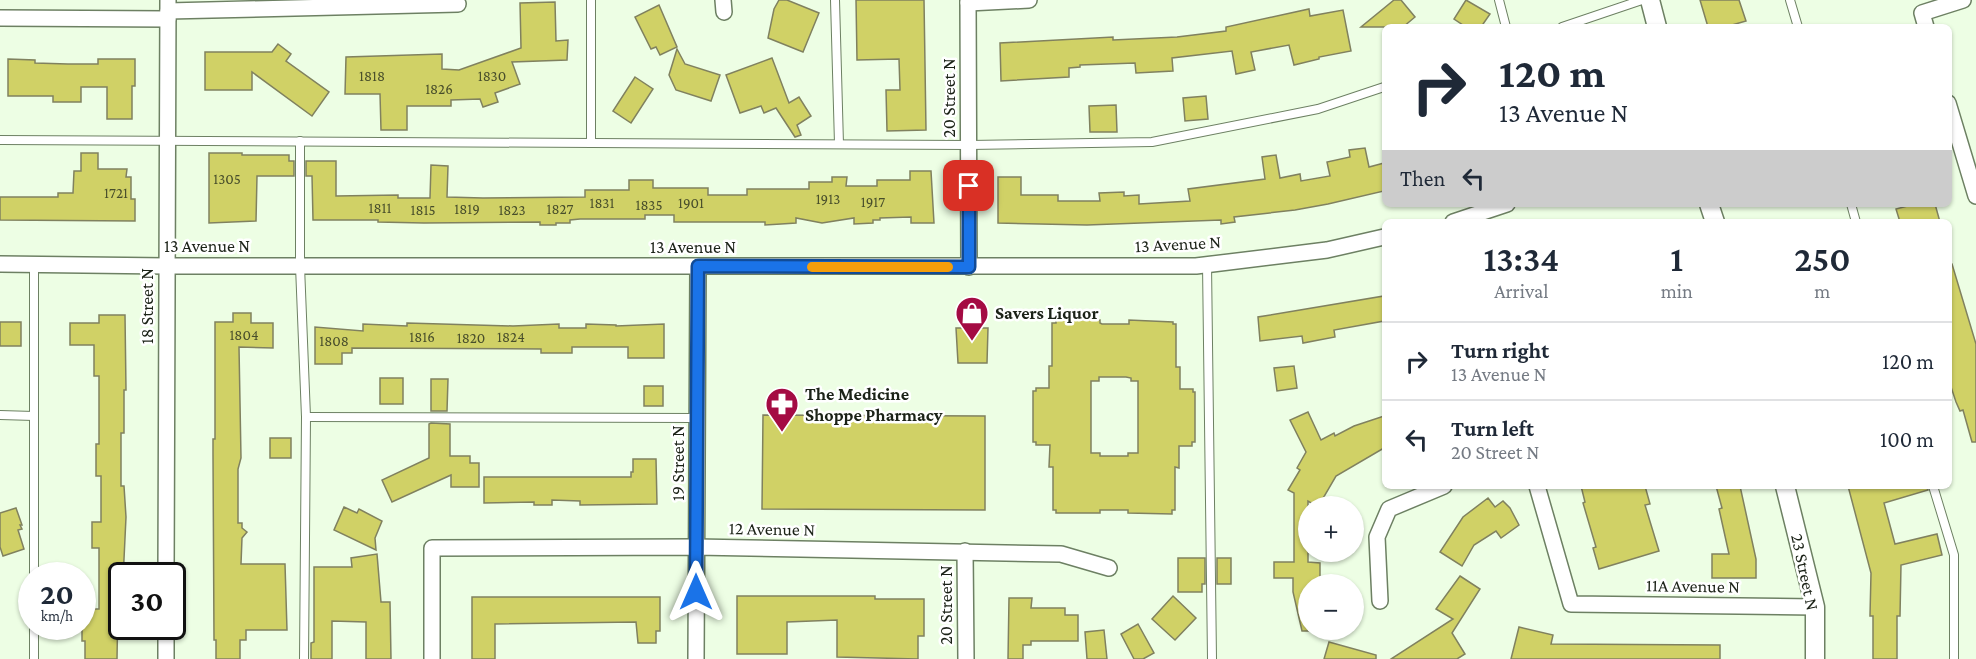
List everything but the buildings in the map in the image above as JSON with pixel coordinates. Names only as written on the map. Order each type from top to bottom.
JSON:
[{"type":"street","points":[[968,2],[1029,0]]},
{"type":"street","points":[[1650,0],[1656,24]]},
{"type":"street","points":[[1924,20],[1963,0]]},
{"type":"street","name":"20 Street N","points":[[968,2],[969,267]]},
{"type":"street","points":[[0,18],[168,10],[458,4]]},
{"type":"street","name":"18 Street N","points":[[166,562],[168,10]]},
{"type":"street","points":[[1952,116],[1976,196]]},
{"type":"street","points":[[1465,219],[1499,207]]},
{"type":"street","name":"13 Avenue N","points":[[0,264],[969,267],[1207,264],[1327,250],[1382,237]]},
{"type":"street","name":"19 Street N","points":[[696,659],[698,266]]},
{"type":"street","points":[[1380,601],[1377,537],[1389,509],[1437,489]]},
{"type":"street","name":"11A Avenue N","points":[[1538,489],[1571,604],[1815,606]]},
{"type":"street","name":"23 Street N","points":[[1786,489],[1815,606],[1815,659]]},
{"type":"street","name":"12 Avenue N","points":[[432,659],[432,548],[696,547],[965,551],[1061,554],[1109,568]]},
{"type":"street","name":"20 Street N","points":[[965,551],[966,659]]},
{"type":"street","points":[[166,640],[166,659]]},
{"type":"lane","points":[[591,0],[591,143]]},
{"type":"lane","points":[[836,0],[838,144]]},
{"type":"lane","points":[[1499,0],[1505,24]]},
{"type":"lane","points":[[1571,24],[1642,0]]},
{"type":"lane","points":[[1790,0],[1797,24]]},
{"type":"lane","points":[[0,140],[167,139],[969,145],[1152,142],[1318,109],[1382,88]]},
{"type":"lane","points":[[300,141],[300,266],[306,417],[304,659]]},
{"type":"lane","points":[[34,263],[34,562]]},
{"type":"lane","points":[[1207,264],[1212,659]]},
{"type":"lane","points":[[0,415],[34,416]]},
{"type":"lane","points":[[306,417],[697,418]]},
{"type":"lane","points":[[1935,489],[1954,555],[1954,659]]},
{"type":"lane","points":[[33,659],[34,640]]},
{"type":"slow traffic","points":[[812,267],[948,267]]},
{"type":"place","name":"Savers Liquor","points":[[972,342]]},
{"type":"place","name":"The Medicine Shoppe Pharmacy","points":[[782,433]]},
{"type":"route","points":[[696,592],[698,266],[969,267],[969,186]]}]
